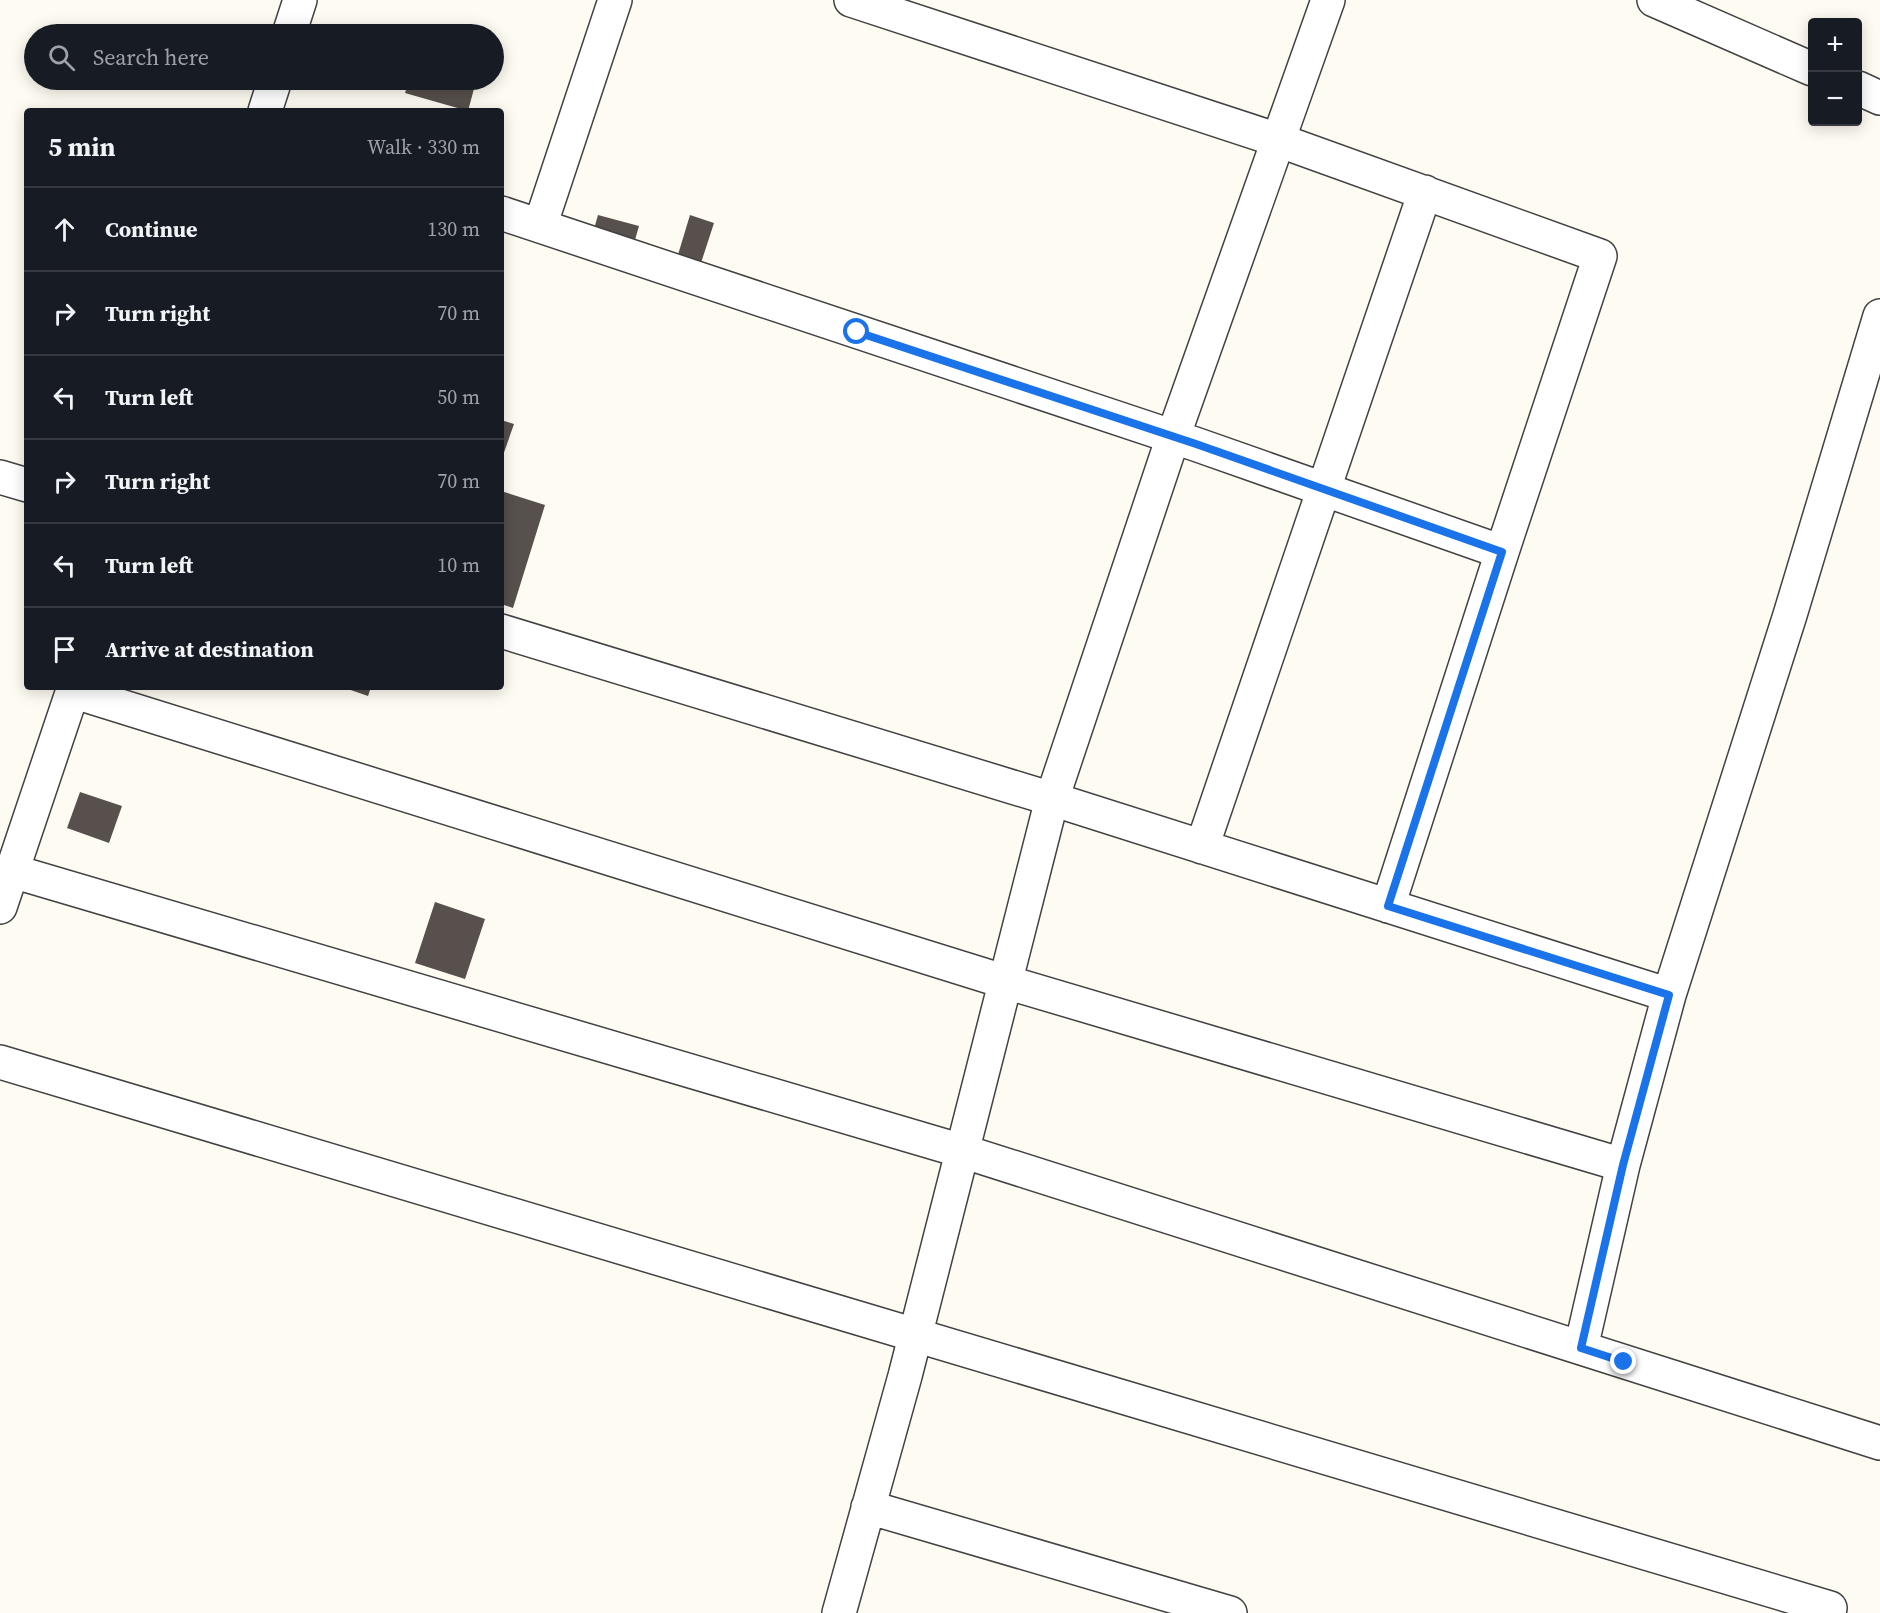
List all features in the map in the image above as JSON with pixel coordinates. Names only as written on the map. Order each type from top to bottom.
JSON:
[{"type":"street","points":[[292,24],[300,0]]},
{"type":"street","points":[[540,226],[615,0]]},
{"type":"street","points":[[851,0],[1278,140],[1600,256],[1388,906]]},
{"type":"street","points":[[839,1613],[915,1335],[1052,799],[1173,436],[1328,0]]},
{"type":"street","points":[[1654,0],[1808,67]]},
{"type":"street","points":[[266,108],[272,90]]},
{"type":"street","points":[[1862,90],[1880,98]]},
{"type":"street","points":[[1203,846],[1425,192]]},
{"type":"street","points":[[504,214],[1173,436],[1502,552]]},
{"type":"street","points":[[1581,1348],[1623,1165],[1669,995],[1790,615],[1880,316]]},
{"type":"street","points":[[0,477],[24,484]]},
{"type":"street","points":[[504,632],[1203,846],[1669,995]]},
{"type":"street","points":[[0,908],[73,690]]},
{"type":"street","points":[[76,690],[1006,982],[1623,1165]]},
{"type":"street","points":[[12,871],[962,1151],[1880,1443]]},
{"type":"street","points":[[0,1062],[1830,1608]]},
{"type":"street","points":[[868,1507],[1230,1613]]},
{"type":"building","points":[[406,90],[474,90],[469,108],[458,108],[405,93]]},
{"type":"building","points":[[598,215],[639,226],[635,240],[594,229]]},
{"type":"building","points":[[690,215],[714,223],[700,266],[677,258]]},
{"type":"building","points":[[504,421],[514,424],[504,452]]},
{"type":"building","points":[[504,492],[545,505],[513,608],[504,605]]},
{"type":"building","points":[[351,690],[370,690],[368,696]]},
{"type":"building","points":[[80,792],[122,806],[109,843],[67,828]]},
{"type":"building","points":[[435,902],[485,919],[465,979],[415,963]]},
{"type":"route","points":[[857,332],[1196,444],[1502,552],[1388,906],[1669,995],[1623,1165],[1581,1348],[1624,1362]]}]
